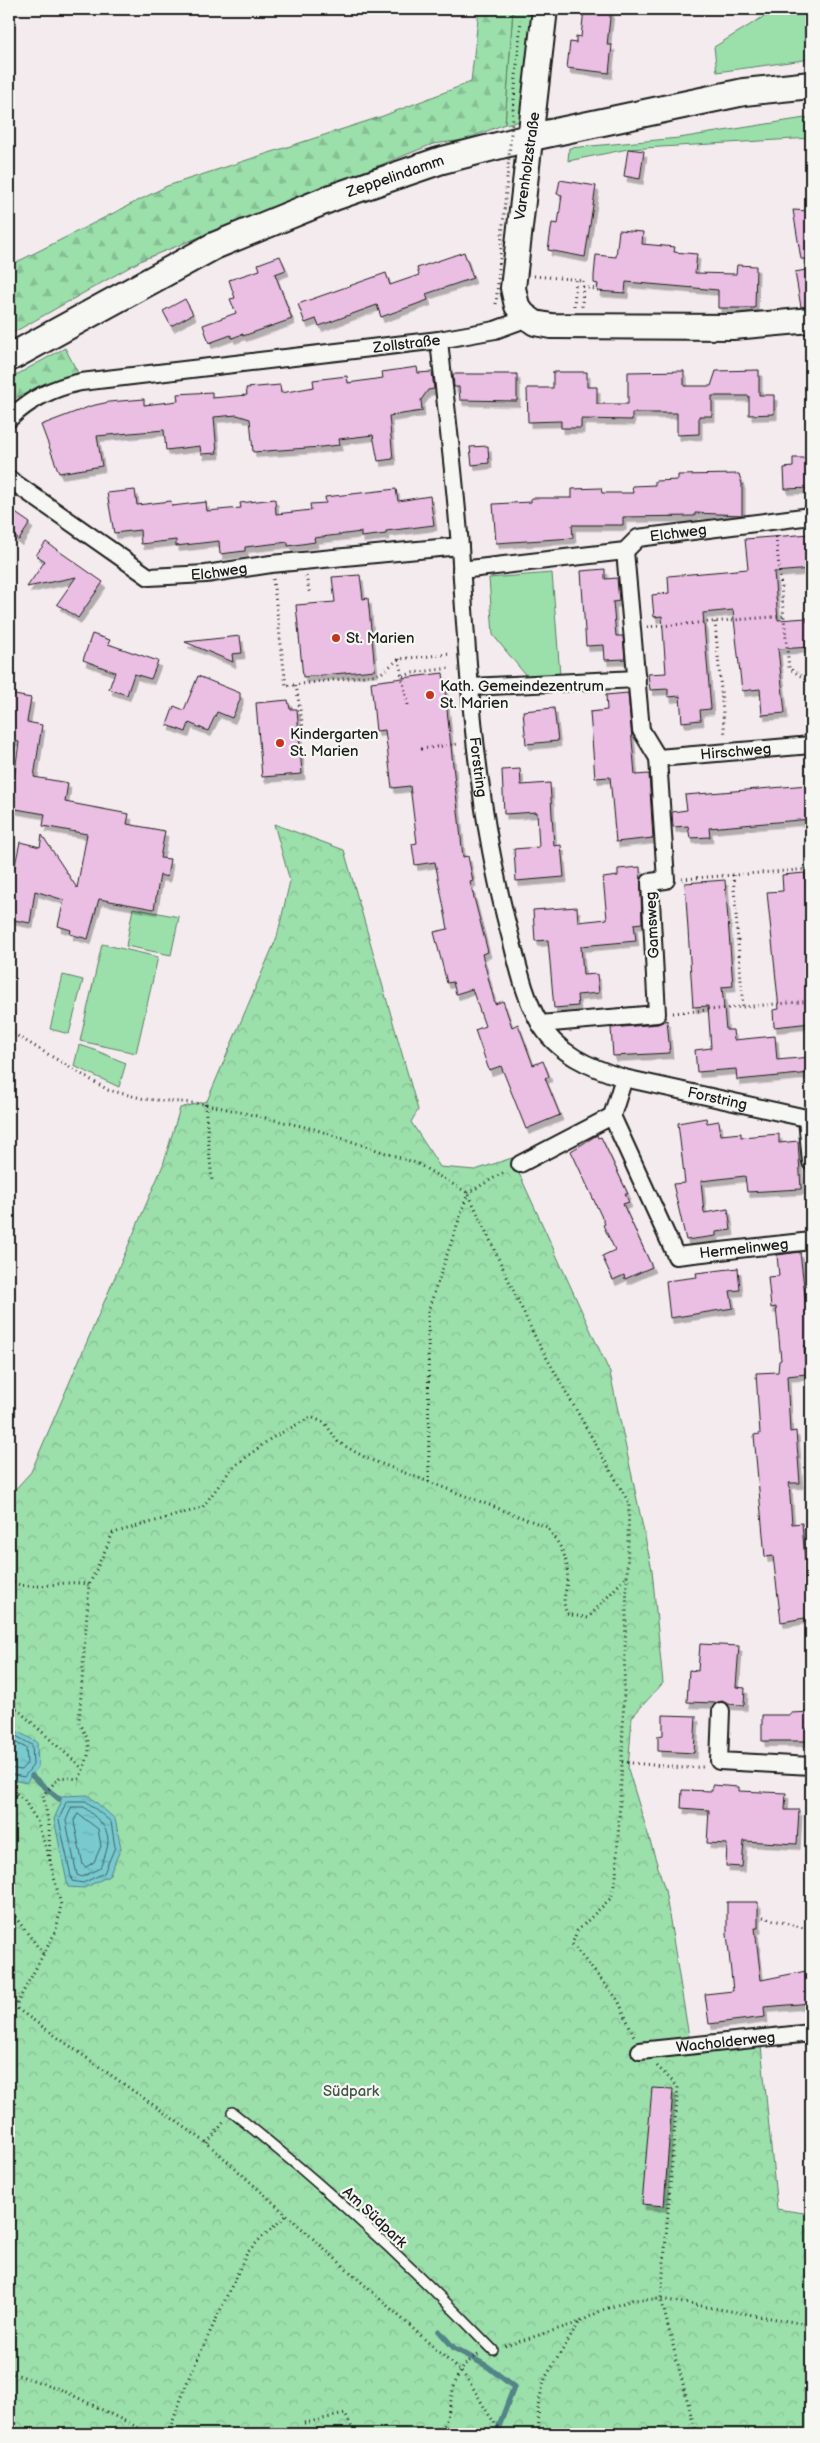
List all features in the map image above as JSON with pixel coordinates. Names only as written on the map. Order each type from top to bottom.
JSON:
[{"type":"main road","name":"Zeppelindamm","points":[[9,358],[224,242],[334,196],[439,161],[532,137],[744,92],[811,85]]},
{"type":"street","name":"Varenholzstraße","points":[[528,318],[516,302],[513,288],[524,180],[532,137],[545,9]]},
{"type":"street","points":[[528,318],[545,326],[581,327],[733,327],[811,320]]},
{"type":"street","name":"Zollstraße","points":[[9,419],[33,399],[62,386],[81,382],[438,340],[495,330],[528,318]]},
{"type":"street","name":"Forstring","points":[[438,340],[461,570],[468,611],[464,652],[495,879],[527,995],[540,1024],[560,1046],[575,1058],[597,1070],[624,1078],[809,1119]]},
{"type":"street","name":"Elchweg","points":[[9,479],[149,577],[206,574],[271,564],[460,546]]},
{"type":"street","name":"Elchweg","points":[[461,570],[625,551],[638,538],[811,516]]},
{"type":"street","name":"Gamsweg","points":[[625,551],[641,730],[658,758],[666,880],[650,882],[657,1014]]},
{"type":"street","points":[[470,687],[637,679]]},
{"type":"street","name":"Hirschweg","points":[[658,758],[811,745]]},
{"type":"street","points":[[540,1024],[657,1014]]},
{"type":"street","points":[[520,1164],[612,1116],[624,1078]]},
{"type":"street","name":"Hermelinweg","points":[[612,1116],[676,1256],[811,1241]]},
{"type":"street","points":[[809,1119],[811,1162]]},
{"type":"street","points":[[721,1711],[719,1760],[811,1766]]},
{"type":"street","name":"Wacholderweg","points":[[640,2050],[811,2033]]},
{"type":"lane","name":"Am Südpark","points":[[232,2112],[286,2155],[337,2200],[438,2293],[493,2350]]},
{"type":"path","points":[[496,304],[522,20]]},
{"type":"path","points":[[514,274],[583,280],[582,298]]},
{"type":"path","points":[[583,287],[596,288]]},
{"type":"path","points":[[774,521],[789,668],[811,682]]},
{"type":"path","points":[[271,564],[286,686],[380,674],[399,659],[464,652],[459,668],[412,672],[402,677]]},
{"type":"path","points":[[633,628],[784,616]]},
{"type":"path","points":[[716,622],[726,752]]},
{"type":"path","points":[[399,659],[408,705]]},
{"type":"path","points":[[296,685],[304,734]]},
{"type":"path","points":[[421,749],[476,742]]},
{"type":"path","points":[[666,880],[811,869]]},
{"type":"path","points":[[733,875],[744,1007]]},
{"type":"path","points":[[657,1014],[811,1001]]},
{"type":"path","points":[[9,1031],[108,1090],[145,1099],[205,1104],[314,1129],[416,1163],[468,1193],[536,1339],[629,1503],[622,1762],[616,1876],[611,1898],[577,1931],[572,1944],[618,2000],[640,2050],[678,2087],[661,2299],[696,2434]]},
{"type":"path","points":[[205,1104],[212,1181]]},
{"type":"path","points":[[429,1482],[428,1311],[468,1193],[520,1164]]},
{"type":"path","points":[[50,1861],[49,1825],[43,1795],[60,1777],[79,1779],[90,1754],[89,1738],[80,1722],[89,1585],[113,1533],[202,1508],[232,1468],[270,1439],[311,1417],[325,1423],[338,1442],[366,1458],[547,1527],[564,1552],[568,1578],[562,1603],[567,1614],[588,1618],[626,1577]]},
{"type":"path","points":[[9,1580],[18,1586],[35,1587],[77,1582],[89,1585]]},
{"type":"path","points":[[9,1702],[83,1770]]},
{"type":"path","points":[[622,1762],[684,1768],[706,1767],[719,1760]]},
{"type":"path","points":[[9,1787],[24,1800],[37,1821],[50,1861],[60,1905],[56,1931],[15,2007]]},
{"type":"path","points":[[9,1910],[44,1955]]},
{"type":"path","points":[[763,1917],[811,1930]]},
{"type":"path","points":[[9,2003],[207,2143],[460,2371],[475,2390],[494,2426],[506,2434]]},
{"type":"path","points":[[207,2143],[232,2112]]},
{"type":"path","points":[[168,2434],[190,2375],[247,2253],[288,2214]]},
{"type":"path","points":[[439,2434],[460,2371],[468,2361],[480,2354],[580,2322],[602,2310],[632,2300],[661,2299],[811,2325]]},
{"type":"path","points":[[539,2434],[538,2405],[545,2378],[580,2322]]},
{"type":"path","points":[[9,2372],[60,2389],[149,2433],[157,2434]]},
{"type":"path","points":[[304,2423],[344,2414],[355,2434]]},
{"type":"green space","points":[[479,9],[513,9],[505,124],[464,140],[433,144],[142,260],[9,335],[9,266],[167,186],[383,116],[471,82]]},
{"type":"green space","points":[[513,9],[535,9],[526,120],[505,124]]},
{"type":"green space","points":[[786,9],[811,10],[811,59],[717,72],[714,47],[763,17]]},
{"type":"green space","points":[[811,117],[811,138],[628,149],[568,161],[569,148],[679,138]]},
{"type":"green space","points":[[65,348],[78,373],[15,398],[9,405],[9,379]]},
{"type":"green space","points":[[552,573],[560,675],[528,678],[493,635],[489,578]]},
{"type":"green space","name":"Südpark","points":[[274,824],[344,850],[418,1110],[411,1122],[440,1167],[475,1170],[512,1158],[610,1373],[652,1570],[663,1683],[632,1717],[628,1769],[665,1890],[692,2055],[761,2045],[777,2209],[811,2214],[811,2434],[9,2434],[9,1496],[31,1472],[163,1165],[180,1108],[207,1101],[277,937],[290,881]]},
{"type":"green space","points":[[133,908],[179,917],[171,955],[126,946]]},
{"type":"green space","points":[[102,944],[158,957],[136,1053],[80,1041]]},
{"type":"green space","points":[[63,975],[83,980],[69,1034],[50,1029]]},
{"type":"green space","points":[[79,1045],[126,1063],[119,1087],[74,1066]]},
{"type":"water","points":[[9,1727],[37,1742],[38,1767],[26,1783],[9,1779]]},
{"type":"water","points":[[88,1795],[115,1819],[121,1848],[109,1876],[84,1888],[68,1887],[54,1819],[61,1803],[59,1799],[61,1796]]},
{"type":"building","points":[[584,9],[611,9],[607,45],[612,45],[609,73],[567,68],[570,42],[576,43],[576,36],[581,37]]},
{"type":"building","points":[[628,149],[644,151],[640,179],[624,176]]},
{"type":"building","points":[[560,180],[596,186],[585,257],[548,250],[552,223],[558,224],[562,195],[557,194]]},
{"type":"building","points":[[793,210],[810,211],[807,259],[801,259]]},
{"type":"building","points":[[619,230],[643,232],[642,244],[675,247],[674,252],[697,254],[695,273],[736,274],[737,265],[756,266],[755,308],[718,308],[718,290],[626,282],[625,293],[597,291],[598,284],[594,283],[596,255],[616,257]]},
{"type":"building","points":[[464,252],[473,278],[426,294],[428,300],[381,317],[377,305],[319,326],[316,319],[305,323],[298,304],[386,273],[390,285],[419,275],[417,268]]},
{"type":"building","points":[[280,256],[286,270],[275,274],[292,319],[243,336],[243,334],[232,338],[231,335],[209,343],[203,325],[236,313],[230,299],[235,298],[229,280],[260,270],[258,264]]},
{"type":"building","points":[[811,269],[811,306],[801,307],[795,272]]},
{"type":"building","points":[[185,299],[193,314],[171,326],[163,311]]},
{"type":"building","points":[[417,367],[418,373],[432,372],[434,389],[428,390],[421,400],[422,411],[389,416],[393,459],[378,461],[373,435],[339,439],[340,445],[253,452],[250,419],[237,415],[214,417],[217,453],[201,454],[200,446],[166,450],[164,430],[97,436],[102,466],[59,473],[41,425],[91,406],[109,402],[144,399],[144,405],[178,401],[177,394],[212,392],[212,398],[247,395],[246,388],[280,385],[281,393],[314,387],[313,380],[347,376],[348,383],[383,378],[382,372]]},
{"type":"building","points":[[759,370],[759,395],[774,395],[774,414],[749,415],[749,396],[712,396],[712,416],[699,416],[699,434],[677,435],[677,413],[632,413],[632,420],[581,419],[581,428],[561,428],[561,421],[528,422],[527,388],[553,388],[553,372],[587,372],[587,387],[597,387],[597,404],[628,404],[628,372],[684,371],[684,386],[711,386],[716,371]]},
{"type":"building","points":[[453,374],[517,374],[517,401],[460,400],[459,387],[454,387]]},
{"type":"building","points":[[488,446],[489,463],[472,465],[470,447]]},
{"type":"building","points":[[793,458],[811,458],[811,488],[785,489],[784,468],[793,467]]},
{"type":"building","points":[[739,474],[742,484],[742,515],[695,513],[695,516],[623,517],[623,525],[572,525],[573,538],[496,543],[493,504],[531,502],[531,498],[572,498],[572,489],[601,488],[602,493],[633,493],[632,486],[655,485],[655,481],[678,480],[678,475]]},
{"type":"building","points":[[396,489],[398,501],[430,496],[434,525],[386,531],[386,534],[361,537],[361,532],[314,538],[315,542],[288,546],[288,542],[245,547],[245,551],[220,554],[219,541],[176,546],[176,540],[141,544],[140,530],[114,533],[107,493],[135,490],[137,505],[171,501],[172,506],[206,502],[207,511],[241,508],[240,503],[275,499],[276,514],[311,510],[310,504],[326,503],[325,497]]},
{"type":"building","points":[[14,512],[30,523],[19,540],[9,532],[9,520]]},
{"type":"building","points":[[811,534],[811,569],[774,572],[778,620],[807,618],[807,622],[811,621],[811,647],[778,649],[785,713],[762,715],[760,689],[742,691],[733,610],[703,613],[711,709],[700,710],[701,720],[682,722],[680,696],[668,697],[668,689],[650,690],[648,674],[666,673],[662,616],[654,617],[652,595],[669,593],[668,576],[748,569],[745,539]]},
{"type":"building","points":[[46,542],[103,582],[78,618],[57,604],[76,577],[27,587],[45,561],[36,555]]},
{"type":"building","points":[[605,569],[605,579],[617,578],[619,601],[613,602],[616,636],[623,636],[625,659],[605,660],[604,645],[586,646],[581,571]]},
{"type":"building","name":"St. Marien","points":[[360,575],[363,599],[368,598],[375,670],[303,677],[296,605],[335,602],[332,577]]},
{"type":"building","points":[[92,634],[110,640],[108,644],[158,661],[151,679],[134,674],[127,695],[109,689],[115,672],[83,660]]},
{"type":"building","points":[[240,636],[242,653],[232,654],[233,662],[185,642]]},
{"type":"building","points":[[443,673],[463,857],[468,856],[473,881],[470,882],[488,952],[482,954],[495,1004],[503,1001],[512,1027],[518,1024],[533,1065],[543,1061],[549,1076],[545,1078],[560,1115],[526,1129],[501,1066],[489,1070],[475,1030],[485,1026],[472,989],[456,994],[453,982],[447,983],[434,932],[448,929],[435,862],[415,865],[412,844],[417,843],[410,786],[392,788],[385,730],[376,731],[371,682]]},
{"type":"building","points":[[198,676],[240,693],[240,700],[232,718],[217,712],[208,731],[189,723],[186,732],[167,725],[174,706],[184,710]]},
{"type":"building","points":[[628,693],[635,775],[649,774],[653,838],[616,842],[610,777],[595,778],[590,712],[607,710],[606,695]]},
{"type":"building","points":[[9,694],[31,698],[27,722],[42,725],[34,777],[68,783],[65,802],[129,814],[127,824],[165,831],[160,858],[170,859],[167,877],[160,875],[154,909],[99,899],[88,939],[70,934],[71,930],[58,926],[64,900],[35,891],[30,923],[9,919],[9,893],[20,842],[40,847],[42,835],[77,888],[87,834],[43,826],[45,814],[10,808],[19,742],[9,740]]},
{"type":"building","points":[[288,700],[290,709],[297,709],[302,774],[262,777],[256,703]]},
{"type":"building","points":[[554,708],[558,741],[526,744],[523,711]]},
{"type":"building","points":[[520,769],[521,785],[550,783],[554,846],[561,845],[564,877],[516,881],[514,849],[539,847],[537,812],[504,814],[502,770]]},
{"type":"building","points":[[808,785],[811,819],[709,828],[710,837],[690,838],[688,826],[673,827],[672,812],[687,810],[685,795]]},
{"type":"building","points":[[640,867],[642,923],[634,924],[636,941],[581,946],[583,975],[597,974],[599,993],[577,995],[578,1006],[554,1008],[548,940],[535,941],[533,910],[577,907],[578,922],[607,919],[603,878],[618,876],[618,869]]},
{"type":"building","points":[[805,873],[811,955],[811,1023],[774,1027],[773,1010],[779,1009],[767,892],[783,891],[782,875]]},
{"type":"building","points":[[725,880],[733,986],[722,987],[726,1030],[733,1030],[734,1040],[775,1036],[777,1060],[811,1057],[811,1073],[737,1080],[736,1069],[697,1072],[695,1050],[711,1048],[708,1006],[693,1007],[685,883]]},
{"type":"building","points":[[667,1020],[670,1053],[613,1056],[611,1028],[658,1024]]},
{"type":"building","points":[[706,1118],[707,1123],[719,1121],[721,1135],[741,1133],[741,1137],[779,1134],[779,1143],[798,1141],[801,1189],[747,1192],[745,1176],[701,1181],[704,1213],[728,1209],[731,1230],[716,1232],[716,1236],[686,1240],[673,1184],[685,1183],[678,1123]]},
{"type":"building","points":[[597,1135],[598,1138],[601,1137],[628,1194],[625,1194],[629,1202],[623,1204],[652,1267],[625,1279],[624,1275],[613,1280],[602,1256],[615,1250],[571,1151]]},
{"type":"building","points":[[800,1252],[806,1304],[811,1304],[811,1346],[804,1346],[806,1374],[787,1376],[790,1432],[796,1431],[800,1483],[789,1483],[792,1524],[802,1523],[806,1574],[811,1573],[811,1617],[781,1622],[773,1556],[765,1557],[754,1435],[760,1434],[756,1373],[778,1372],[779,1361],[781,1360],[776,1307],[771,1308],[768,1277],[779,1276],[777,1255]]},
{"type":"building","points":[[738,1268],[740,1290],[730,1291],[733,1308],[670,1318],[666,1281],[697,1277],[696,1273]]},
{"type":"building","points":[[700,1644],[739,1646],[736,1687],[745,1688],[744,1705],[728,1704],[722,1701],[715,1703],[687,1702],[689,1670],[698,1671]]},
{"type":"building","points":[[811,1712],[811,1727],[807,1728],[807,1741],[762,1741],[762,1715],[791,1715],[791,1713]]},
{"type":"building","points":[[663,1715],[696,1716],[694,1753],[658,1751],[658,1736],[663,1735]]},
{"type":"building","points":[[712,1785],[739,1787],[739,1791],[786,1793],[785,1810],[799,1810],[797,1844],[744,1841],[742,1867],[726,1866],[727,1844],[707,1843],[709,1810],[681,1808],[682,1790],[712,1791]]},
{"type":"building","points":[[727,1902],[758,1902],[758,1928],[755,1928],[761,1980],[811,1970],[811,2003],[764,2007],[765,2017],[709,2024],[705,1994],[733,1991],[727,1934]]},
{"type":"building","points":[[652,2088],[673,2089],[664,2206],[642,2204]]},
{"type":"waterway","points":[[32,1776],[59,1799]]},
{"type":"waterway","points":[[439,2331],[454,2348],[487,2366],[514,2387],[496,2434]]},
{"type":"place","name":"St. Marien","points":[[336,638]]},
{"type":"place","name":"Kath. Gemeindezentrum St. Marien","points":[[430,695]]},
{"type":"place","name":"Kindergarten St. Marien","points":[[280,743]]}]
